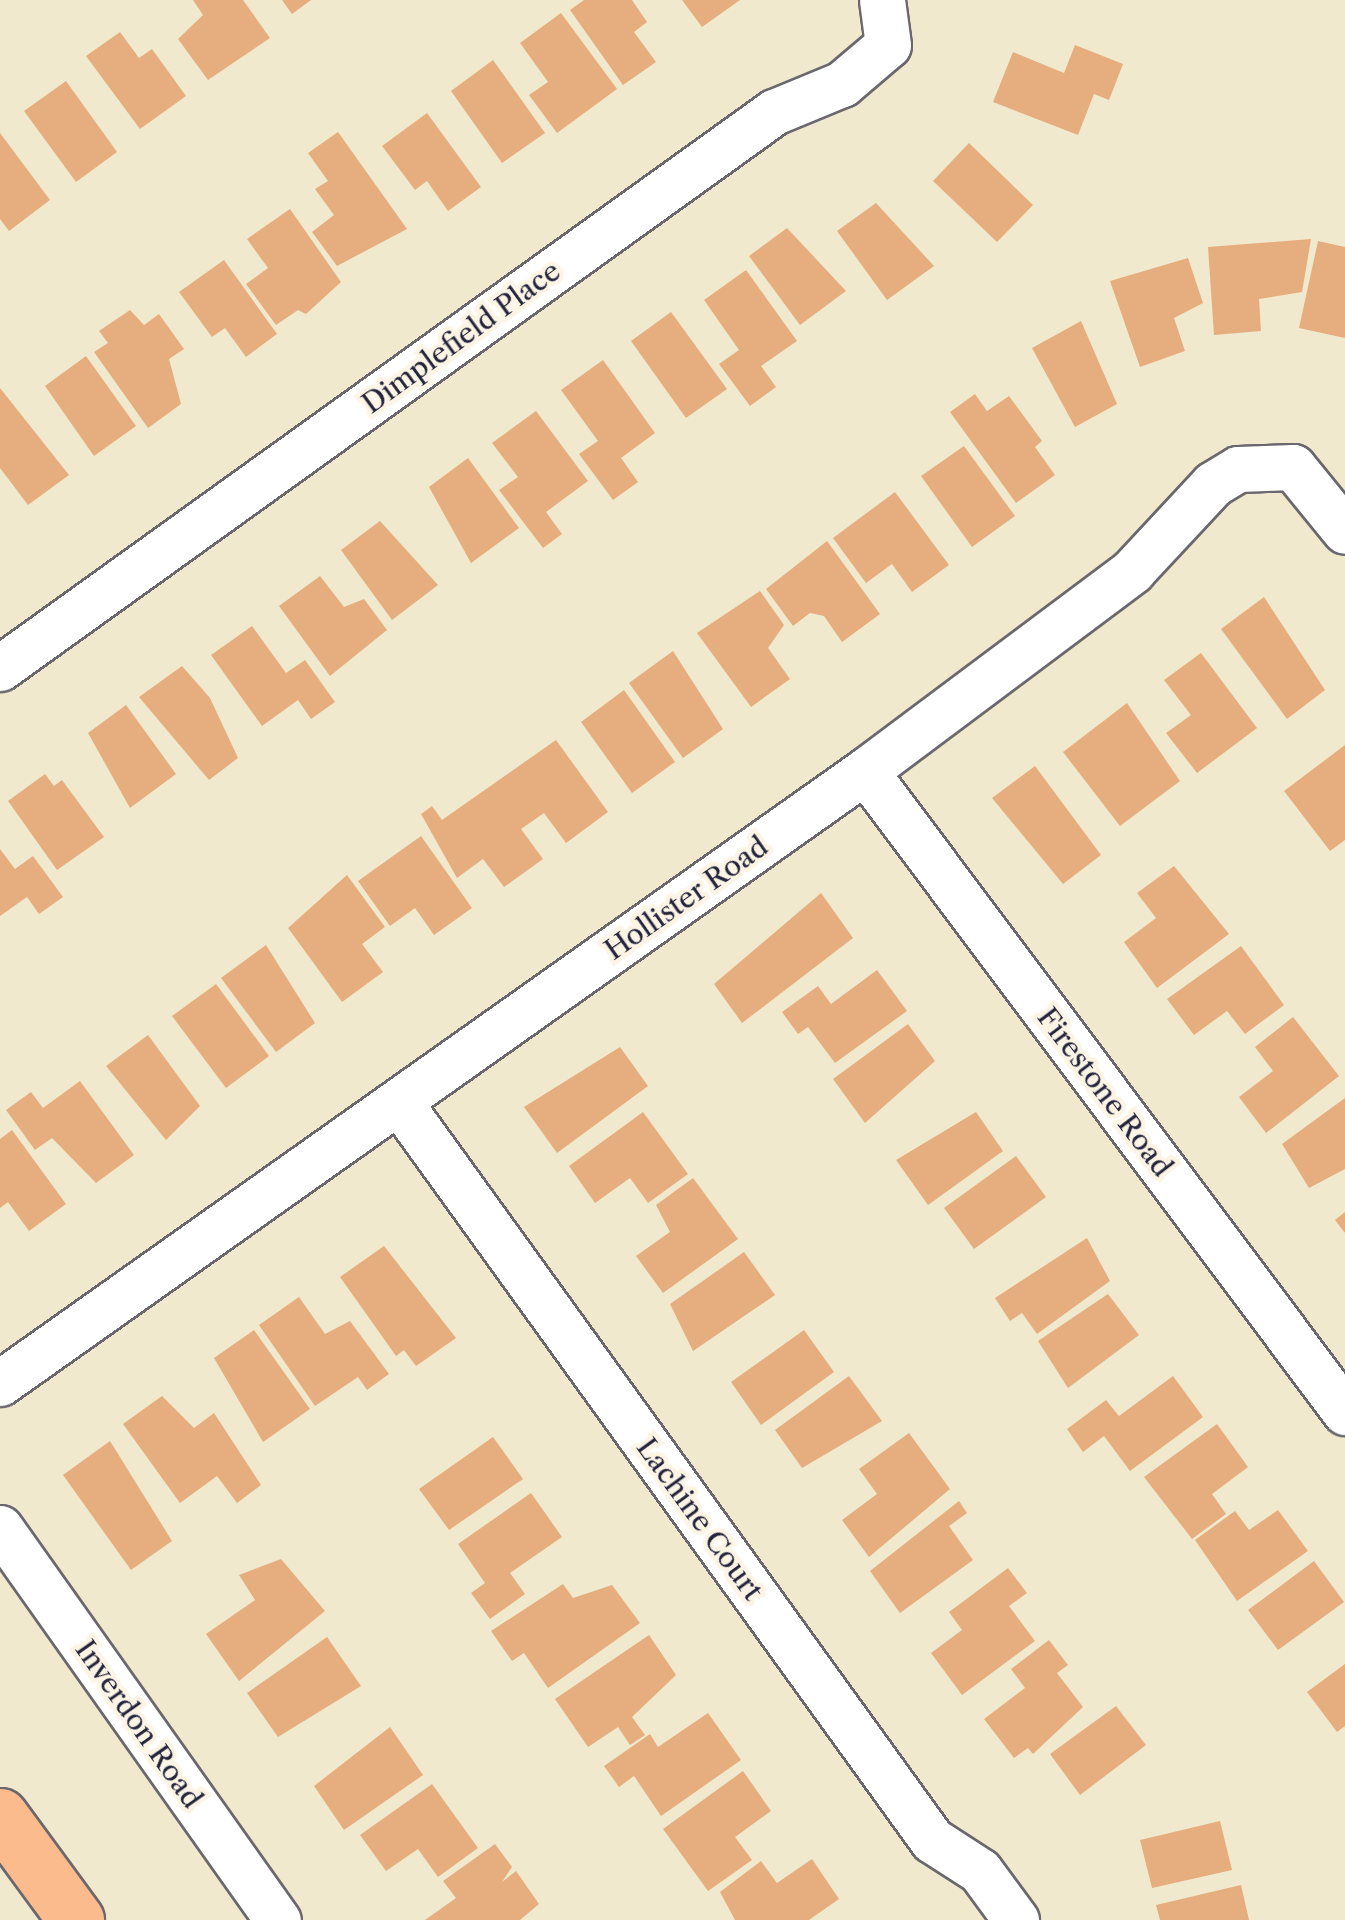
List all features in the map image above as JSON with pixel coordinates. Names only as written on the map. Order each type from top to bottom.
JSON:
[{"type":"highway","points":[[0,1816],[76,1920]]},
{"type":"street","name":"Dimplefield Place","points":[[0,668],[774,112],[842,84],[888,45],[891,12],[882,0]]},
{"type":"street","name":"Hollister Road","points":[[0,1383],[865,771],[1132,571],[1212,484],[1238,469],[1293,467],[1345,531]]},
{"type":"street","name":"Firestone Road","points":[[865,771],[1345,1412]]},
{"type":"street","name":"Lachine Court","points":[[400,1102],[932,1840],[980,1870],[1016,1920]]},
{"type":"street","name":"Inverdon Road","points":[[0,1528],[278,1920]]},
{"type":"building","points":[[193,0],[243,0],[270,38],[208,80],[178,39],[203,15]]},
{"type":"building","points":[[282,0],[311,0],[292,14]]},
{"type":"building","points":[[584,0],[632,0],[647,22],[634,32],[656,62],[623,85],[570,10]]},
{"type":"building","points":[[682,0],[740,0],[702,27]]},
{"type":"building","points":[[561,13],[617,89],[557,133],[529,95],[548,82],[520,43]]},
{"type":"building","points":[[120,32],[139,58],[152,49],[186,96],[140,129],[86,56]]},
{"type":"building","points":[[1075,45],[1123,64],[1109,100],[1094,94],[1078,135],[993,102],[1013,52],[1064,73]]},
{"type":"building","points":[[493,60],[545,133],[502,163],[451,91]]},
{"type":"building","points":[[66,81],[117,152],[76,182],[24,111]]},
{"type":"building","points":[[427,113],[481,187],[448,211],[427,181],[415,190],[382,146]]},
{"type":"building","points":[[338,132],[407,229],[337,266],[312,232],[334,215],[315,189],[328,181],[308,153]]},
{"type":"building","points":[[0,133],[50,200],[9,231],[0,219]]},
{"type":"building","points":[[969,143],[1033,205],[997,242],[933,181]]},
{"type":"building","points":[[876,203],[934,266],[887,300],[837,231]]},
{"type":"building","points":[[290,209],[341,282],[306,314],[298,310],[276,325],[246,284],[268,268],[247,239]]},
{"type":"building","points":[[787,228],[846,291],[800,325],[749,256]]},
{"type":"building","points":[[1311,239],[1302,292],[1259,299],[1261,331],[1214,335],[1208,247]]},
{"type":"building","points":[[1318,241],[1345,247],[1345,338],[1299,328]]},
{"type":"building","points":[[1188,258],[1203,303],[1174,318],[1185,351],[1140,367],[1110,281]]},
{"type":"building","points":[[224,260],[277,334],[246,357],[225,328],[212,337],[179,292]]},
{"type":"building","points":[[746,270],[797,341],[761,366],[776,387],[750,406],[719,364],[739,350],[704,300]]},
{"type":"building","points":[[130,310],[144,325],[159,314],[184,349],[169,359],[181,404],[148,428],[94,352],[108,343],[99,331]]},
{"type":"building","points":[[671,312],[727,389],[686,418],[631,341]]},
{"type":"building","points":[[1081,321],[1117,404],[1075,427],[1032,348]]},
{"type":"building","points":[[86,356],[136,426],[94,456],[45,386]]},
{"type":"building","points":[[603,360],[655,433],[621,458],[638,482],[613,500],[579,454],[598,441],[561,390]]},
{"type":"building","points":[[0,388],[69,475],[28,505],[0,468]]},
{"type":"building","points":[[975,394],[987,411],[1009,396],[1042,441],[1035,447],[1055,475],[1016,503],[950,412]]},
{"type":"building","points":[[536,411],[588,481],[546,512],[562,534],[543,548],[499,490],[518,477],[492,443]]},
{"type":"building","points":[[964,446],[1015,516],[972,547],[921,476]]},
{"type":"building","points":[[468,458],[519,528],[471,563],[429,487]]},
{"type":"building","points":[[895,492],[949,565],[912,592],[892,564],[866,583],[833,538]]},
{"type":"building","points":[[380,521],[438,585],[392,620],[341,550]]},
{"type":"building","points":[[827,541],[880,614],[842,642],[824,616],[810,613],[793,626],[766,589]]},
{"type":"building","points":[[320,576],[344,607],[364,599],[387,630],[330,676],[279,606]]},
{"type":"building","points":[[760,591],[784,625],[768,648],[790,679],[751,707],[697,633]]},
{"type":"building","points":[[1264,597],[1325,690],[1287,719],[1221,629]]},
{"type":"building","points":[[252,626],[286,673],[305,660],[335,702],[311,719],[298,700],[262,726],[211,655]]},
{"type":"building","points":[[673,651],[723,729],[683,758],[629,683]]},
{"type":"building","points":[[1201,653],[1257,728],[1197,773],[1166,733],[1191,715],[1164,680]]},
{"type":"building","points":[[182,666],[210,698],[238,758],[209,780],[139,697]]},
{"type":"building","points":[[624,690],[675,762],[632,793],[581,722]]},
{"type":"building","points":[[1127,703],[1180,781],[1120,826],[1063,752]]},
{"type":"building","points":[[126,705],[176,774],[130,808],[88,733]]},
{"type":"building","points":[[556,740],[608,812],[566,843],[544,813],[521,829],[543,859],[504,887],[483,859],[457,878],[421,814],[432,806],[442,820]]},
{"type":"building","points":[[1345,745],[1345,840],[1330,851],[1284,791]]},
{"type":"building","points":[[1035,766],[1101,855],[1063,884],[992,798]]},
{"type":"building","points":[[45,774],[54,786],[62,780],[104,837],[57,870],[8,801]]},
{"type":"building","points":[[421,836],[472,908],[434,935],[415,908],[390,926],[358,881]]},
{"type":"building","points":[[0,849],[15,869],[33,856],[63,897],[39,914],[27,897],[0,916]]},
{"type":"building","points":[[1174,866],[1229,934],[1157,988],[1124,942],[1156,918],[1137,893]]},
{"type":"building","points":[[347,875],[385,927],[362,944],[383,972],[342,1002],[288,928]]},
{"type":"building","points":[[821,893],[853,938],[742,1023],[714,984]]},
{"type":"building","points":[[266,945],[315,1023],[276,1052],[221,978]]},
{"type":"building","points":[[1241,946],[1284,1005],[1245,1034],[1227,1011],[1194,1035],[1167,999]]},
{"type":"building","points":[[877,970],[907,1011],[835,1063],[808,1027],[798,1034],[782,1012],[818,986],[831,1004]]},
{"type":"building","points":[[216,984],[269,1056],[226,1088],[172,1016]]},
{"type":"building","points":[[1293,1017],[1339,1076],[1266,1133],[1239,1097],[1273,1071],[1255,1047]]},
{"type":"building","points":[[908,1024],[935,1061],[865,1123],[833,1079]]},
{"type":"building","points":[[148,1035],[200,1106],[166,1140],[106,1066]]},
{"type":"building","points":[[620,1047],[648,1086],[557,1153],[524,1107]]},
{"type":"building","points":[[80,1081],[134,1155],[96,1183],[52,1138],[35,1150],[6,1110],[31,1092],[43,1108]]},
{"type":"building","points":[[1345,1098],[1345,1169],[1309,1188],[1282,1144]]},
{"type":"building","points":[[643,1112],[688,1174],[648,1203],[630,1178],[595,1203],[569,1166]]},
{"type":"building","points":[[976,1112],[1003,1151],[928,1205],[896,1160]]},
{"type":"building","points":[[12,1130],[66,1204],[29,1231],[8,1202],[0,1208],[0,1139]]},
{"type":"building","points":[[1016,1156],[1046,1197],[974,1249],[944,1208]]},
{"type":"building","points":[[693,1178],[738,1239],[663,1293],[636,1256],[670,1232],[656,1205]]},
{"type":"building","points":[[1345,1212],[1345,1233],[1335,1220]]},
{"type":"building","points":[[1087,1238],[1110,1281],[1037,1334],[1022,1313],[1010,1321],[995,1298]]},
{"type":"building","points":[[384,1246],[456,1338],[416,1366],[404,1350],[396,1356],[340,1277]]},
{"type":"building","points":[[744,1252],[775,1295],[693,1351],[670,1304]]},
{"type":"building","points":[[1108,1294],[1139,1335],[1068,1388],[1038,1341]]},
{"type":"building","points":[[299,1297],[325,1334],[350,1321],[389,1374],[367,1390],[358,1377],[315,1406],[259,1325]]},
{"type":"building","points":[[254,1330],[310,1409],[263,1442],[214,1358]]},
{"type":"building","points":[[804,1330],[834,1372],[761,1425],[731,1382]]},
{"type":"building","points":[[849,1376],[882,1421],[802,1468],[775,1430]]},
{"type":"building","points":[[1173,1376],[1203,1417],[1130,1471],[1104,1436],[1083,1452],[1067,1429],[1106,1400],[1119,1416]]},
{"type":"building","points":[[162,1396],[194,1428],[214,1413],[261,1485],[237,1503],[217,1476],[180,1503],[123,1424]]},
{"type":"building","points":[[1217,1424],[1248,1467],[1212,1494],[1226,1514],[1192,1539],[1144,1477]]},
{"type":"building","points":[[909,1433],[950,1489],[869,1557],[842,1520],[877,1494],[859,1469]]},
{"type":"building","points":[[493,1437],[523,1479],[449,1530],[419,1489]]},
{"type":"building","points":[[110,1441],[172,1541],[131,1570],[63,1475]]},
{"type":"building","points":[[531,1493],[562,1537],[510,1573],[525,1594],[490,1619],[471,1593],[485,1583],[458,1544]]},
{"type":"building","points":[[959,1501],[967,1513],[949,1526],[973,1560],[900,1613],[870,1571]]},
{"type":"building","points":[[1278,1510],[1308,1551],[1237,1601],[1195,1540],[1235,1511],[1249,1530]]},
{"type":"building","points":[[281,1559],[325,1611],[239,1681],[206,1634],[255,1600],[239,1575]]},
{"type":"building","points":[[1314,1561],[1344,1602],[1278,1650],[1248,1610]]},
{"type":"building","points":[[1008,1568],[1027,1593],[1009,1606],[1035,1641],[962,1695],[931,1653],[962,1630],[949,1612]]},
{"type":"building","points":[[563,1584],[573,1598],[612,1585],[640,1623],[548,1688],[524,1653],[512,1661],[491,1631]]},
{"type":"building","points":[[649,1635],[676,1675],[632,1717],[645,1735],[630,1745],[618,1727],[588,1747],[555,1699]]},
{"type":"building","points":[[327,1637],[361,1686],[278,1737],[247,1693]]},
{"type":"building","points":[[1049,1640],[1068,1665],[1057,1673],[1083,1707],[1033,1754],[1028,1748],[1014,1758],[984,1719],[1025,1688],[1011,1669]]},
{"type":"building","points":[[1345,1664],[1345,1726],[1337,1732],[1307,1692]]},
{"type":"building","points":[[1116,1706],[1146,1745],[1080,1795],[1050,1754]]},
{"type":"building","points":[[708,1713],[741,1760],[661,1816],[634,1776],[619,1787],[604,1766],[650,1734],[658,1747]]},
{"type":"building","points":[[390,1727],[423,1775],[344,1830],[314,1786]]},
{"type":"building","points":[[743,1771],[771,1811],[735,1837],[752,1860],[708,1891],[663,1829]]},
{"type":"building","points":[[432,1784],[478,1848],[438,1877],[418,1849],[386,1871],[360,1835]]},
{"type":"building","points":[[1220,1821],[1232,1870],[1152,1888],[1140,1840]]},
{"type":"building","points":[[495,1844],[512,1867],[502,1882],[516,1871],[539,1904],[520,1920],[425,1920],[456,1898],[443,1881]]},
{"type":"building","points":[[812,1859],[839,1899],[809,1920],[735,1920],[720,1892],[761,1861],[777,1883]]},
{"type":"building","points":[[1241,1885],[1249,1920],[1160,1920],[1156,1905]]}]
